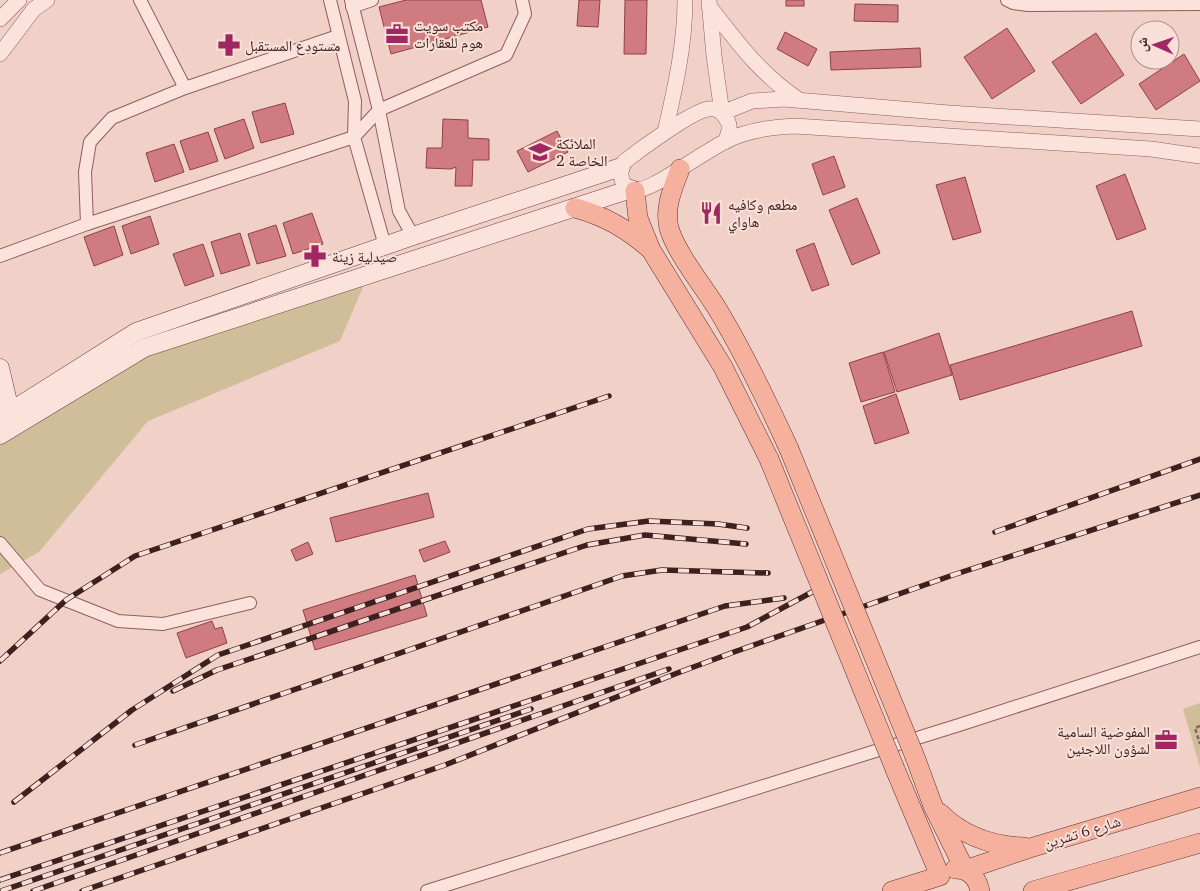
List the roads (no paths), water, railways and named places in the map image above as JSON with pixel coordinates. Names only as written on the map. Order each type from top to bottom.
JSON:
[{"type":"main road","points":[[6,423],[136,332],[414,236],[621,168]]},
{"type":"main road","points":[[680,169],[669,201],[667,215],[677,246],[718,310],[756,377],[789,449],[915,757],[933,806],[965,870],[976,878],[980,891]]},
{"type":"main road","points":[[6,423],[144,348],[633,190],[638,218],[650,250],[723,367],[769,459],[895,769],[937,884],[892,891]]},
{"type":"main road","points":[[576,208],[589,211],[615,223],[627,230],[650,250]]},
{"type":"main road","points":[[0,368],[6,423]]},
{"type":"main road","name":"شارع 6 تشرين","points":[[937,884],[951,869],[965,870],[1030,848],[1200,797]]},
{"type":"main road","points":[[933,806],[953,824],[976,837],[1001,845],[1030,848]]},
{"type":"main road","points":[[1032,891],[1200,843]]},
{"type":"street","points":[[0,20],[19,0]]},
{"type":"street","points":[[0,54],[34,9],[47,0]]},
{"type":"street","points":[[140,0],[185,88]]},
{"type":"street","points":[[330,0],[355,101],[354,137],[385,246]]},
{"type":"street","points":[[372,0],[352,3],[379,110],[399,211],[414,236]]},
{"type":"street","points":[[0,256],[87,224],[354,137],[379,110],[506,54],[525,14],[522,0]]},
{"type":"street","points":[[665,132],[681,58],[685,24],[685,0]]},
{"type":"street","points":[[1007,0],[1012,4],[1028,5],[1200,4]]},
{"type":"street","points":[[709,3],[722,113]]},
{"type":"street","points":[[709,3],[755,64],[784,90],[800,101]]},
{"type":"street","points":[[87,224],[85,172],[90,142],[112,118],[185,88],[338,36]]},
{"type":"street","points":[[722,113],[752,101],[768,99],[1200,129]]},
{"type":"street","points":[[725,142],[730,126],[727,119],[722,113],[708,108],[665,132],[624,162],[620,176],[624,184],[633,190],[648,187],[725,142],[759,130],[795,126],[1151,149],[1200,156]]},
{"type":"street","points":[[0,543],[40,590],[118,621],[163,624],[250,603]]},
{"type":"street","points":[[427,891],[959,725],[1200,647]]},
{"type":"railway","points":[[0,661],[66,600],[135,556],[609,396]]},
{"type":"railway","points":[[995,532],[1200,459]]},
{"type":"railway","points":[[82,891],[445,765],[734,652],[953,575],[1200,495]]},
{"type":"railway","points":[[14,802],[132,710],[218,655],[588,529],[649,521],[718,524],[747,528]]},
{"type":"railway","points":[[173,691],[217,670],[587,545],[645,535],[746,544]]},
{"type":"railway","points":[[135,745],[622,576],[662,570],[768,573]]},
{"type":"railway","points":[[0,880],[747,627],[814,591]]},
{"type":"railway","points":[[0,853],[725,606],[784,598]]},
{"type":"railway","points":[[33,891],[669,669]]},
{"type":"railway","points":[[1,891],[531,709]]},
{"type":"place","name":"مكتب سويت هوم للعقارات","points":[[397,34]]},
{"type":"place","name":"مستودع المستقبل","points":[[229,45]]},
{"type":"place","name":"الملائكة الخاصة 2","points":[[540,152]]},
{"type":"place","name":"مطعم وكافيه هاواي","points":[[711,213]]},
{"type":"place","name":"صيدلية زينة","points":[[315,256]]},
{"type":"place","name":"المفوضية السامية لشؤون اللاجئين","points":[[1166,740]]}]
